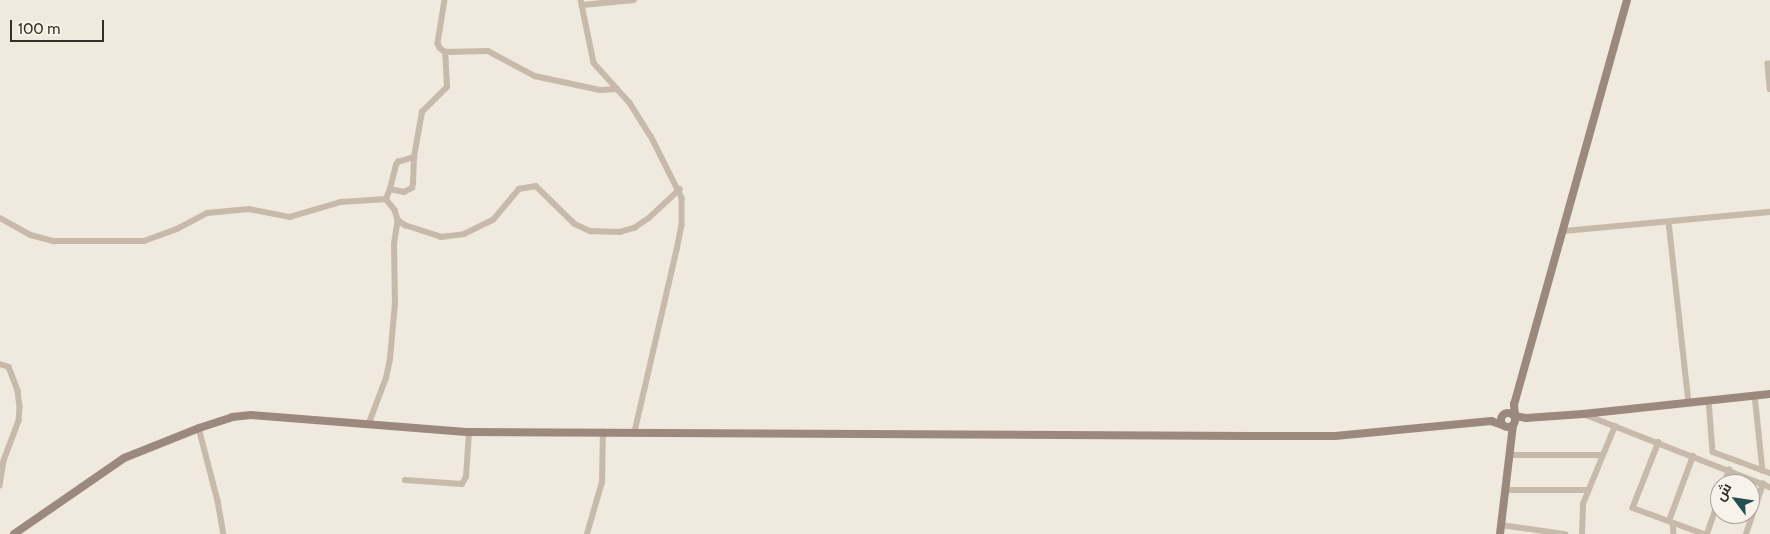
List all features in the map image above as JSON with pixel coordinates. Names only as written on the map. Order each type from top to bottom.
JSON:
[{"type":"main road","points":[[1500,534],[1515,401],[1627,0]]},
{"type":"main road","points":[[1503,426],[1526,418],[1583,414],[1770,394]]},
{"type":"main road","points":[[14,534],[124,458],[199,428],[232,417],[250,415],[469,432],[1326,436],[1491,421],[1504,414],[1515,401]]},
{"type":"main road","points":[[1504,414],[1514,421]]},
{"type":"main road","points":[[1503,426],[1504,414]]},
{"type":"main road","points":[[1491,421],[1503,426],[1511,437]]},
{"type":"street","points":[[445,0],[438,43],[445,52],[488,52],[535,76],[600,90],[617,89]]},
{"type":"street","points":[[634,0],[581,2],[594,63],[630,103],[651,136],[680,189],[682,198],[682,225],[677,250],[635,432]]},
{"type":"street","points":[[390,189],[404,192],[412,188],[415,177],[414,157],[422,112],[447,87],[445,52]]},
{"type":"street","points":[[1770,64],[1768,64],[1770,89]]},
{"type":"street","points":[[386,199],[396,165],[402,160],[414,157]]},
{"type":"street","points":[[398,220],[426,234],[441,237],[464,234],[493,220],[519,189],[536,186],[575,224],[590,231],[620,232],[634,228],[649,218],[680,189]]},
{"type":"street","points":[[0,218],[31,235],[54,241],[144,240],[177,228],[207,213],[249,209],[290,217],[341,202],[386,199]]},
{"type":"street","points":[[369,423],[386,378],[390,359],[395,303],[394,244],[398,220],[395,210],[386,199]]},
{"type":"street","points":[[1564,230],[1770,212]]},
{"type":"street","points":[[1669,222],[1689,402]]},
{"type":"street","points":[[0,364],[9,367],[18,391],[20,407],[19,421],[4,461],[0,486]]},
{"type":"street","points":[[1755,396],[1763,471]]},
{"type":"street","points":[[1709,400],[1713,452],[1770,473]]},
{"type":"street","points":[[1583,414],[1659,442],[1770,487]]},
{"type":"street","points":[[1582,534],[1582,513],[1588,490],[1615,426]]},
{"type":"street","points":[[199,428],[218,501],[224,534]]},
{"type":"street","points":[[405,480],[462,484],[466,477],[469,432]]},
{"type":"street","points":[[587,534],[602,482],[603,432]]},
{"type":"street","points":[[1659,442],[1633,508],[1705,534],[1710,521]]},
{"type":"street","points":[[1509,455],[1602,456]]},
{"type":"street","points":[[1674,534],[1671,522],[1693,456]]},
{"type":"street","points":[[1728,474],[1729,470]]},
{"type":"street","points":[[1746,534],[1764,484]]},
{"type":"street","points":[[1506,490],[1588,490]]},
{"type":"street","points":[[1501,525],[1565,534]]}]
